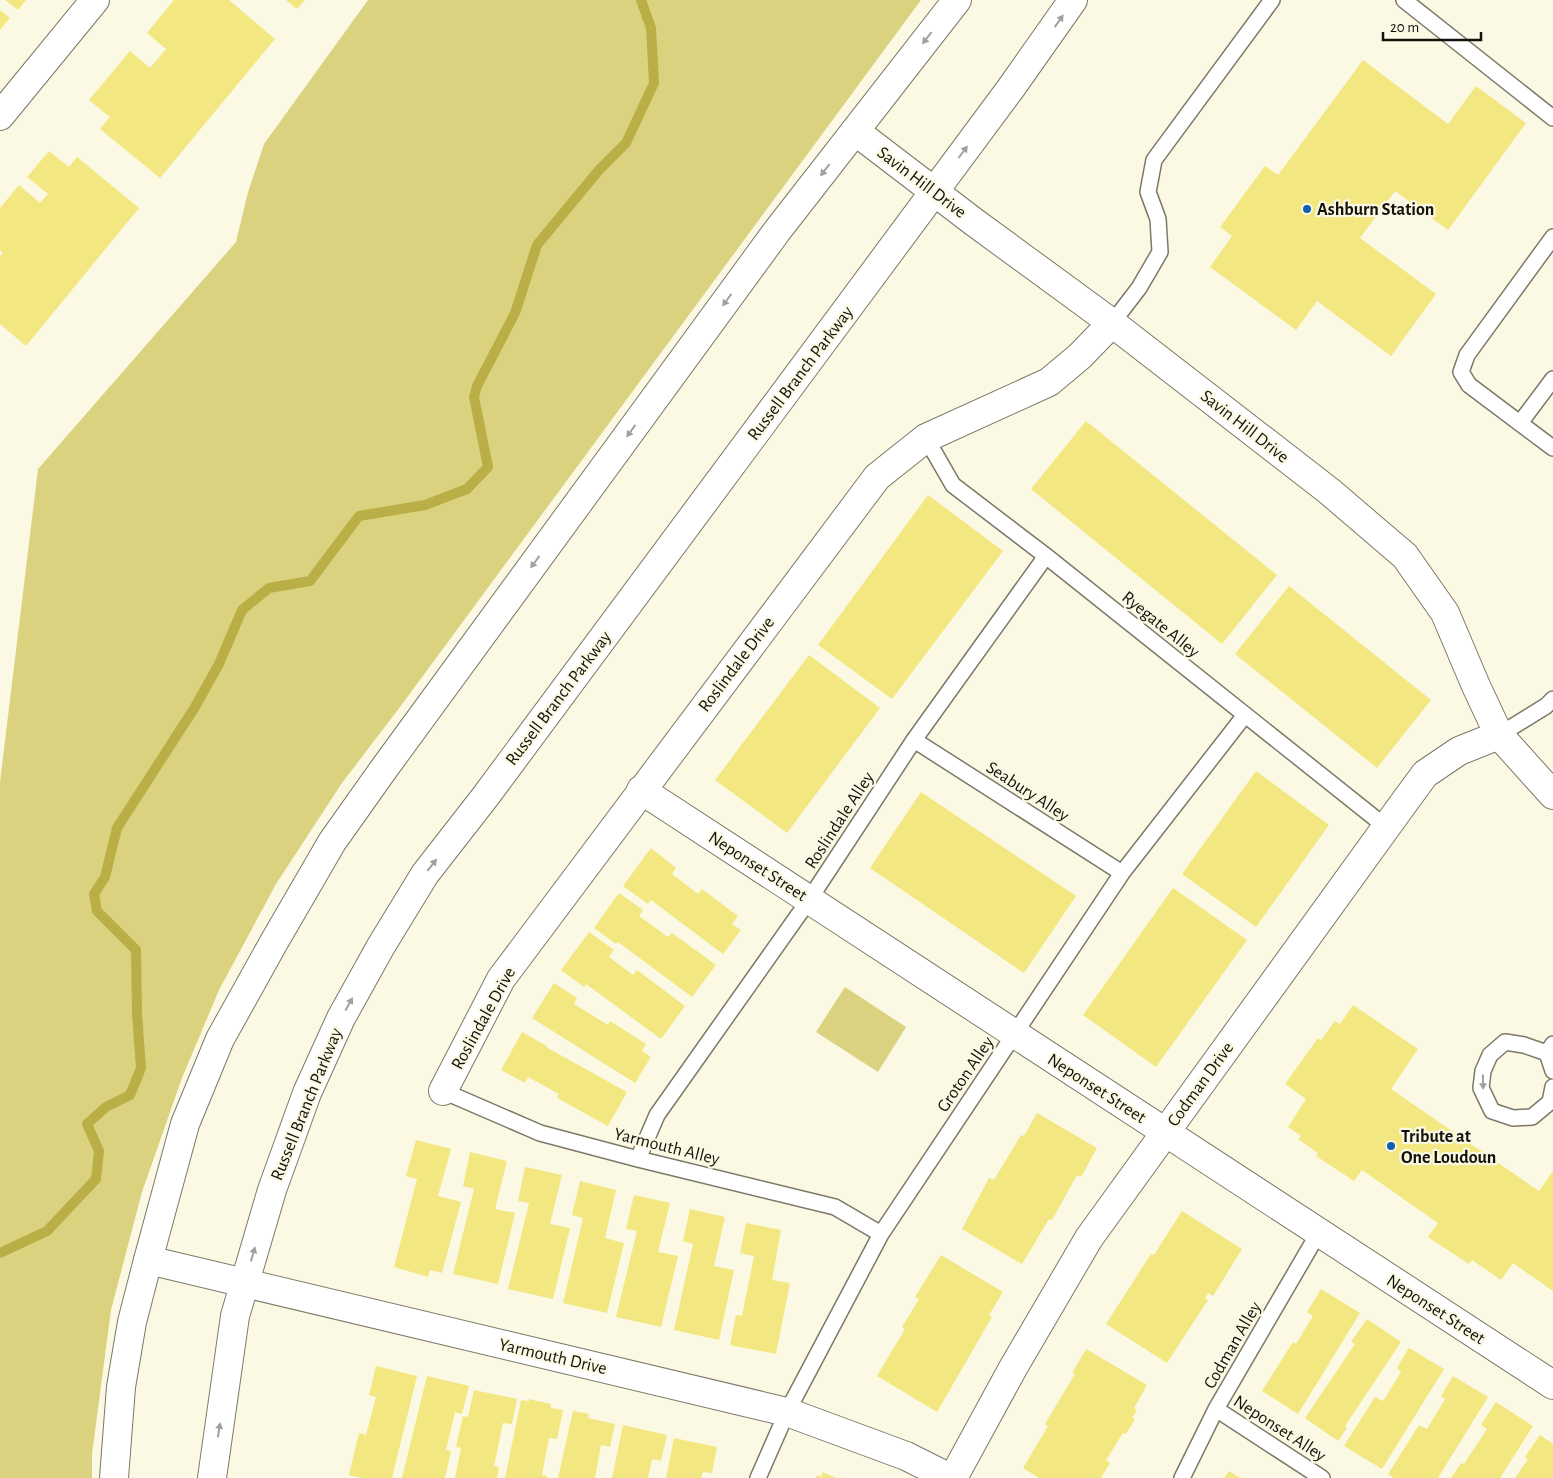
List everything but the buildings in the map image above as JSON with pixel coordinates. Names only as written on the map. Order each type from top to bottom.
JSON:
[{"type":"street","points":[[0,116],[95,0]]},
{"type":"street","points":[[114,1478],[121,1387],[132,1322],[185,1124],[220,1039],[274,942],[332,842],[383,770],[759,255],[958,0]]},
{"type":"street","name":"Russell Branch Parkway","points":[[212,1478],[235,1316],[272,1190],[307,1093],[341,1018],[381,946],[425,874],[934,192],[1073,0]]},
{"type":"street","name":"Savin Hill Drive","points":[[855,131],[934,192],[1112,323],[1329,492],[1405,556],[1445,613],[1499,735],[1553,795]]},
{"type":"street","name":"Roslindale Drive","points":[[443,1091],[500,979],[877,477],[926,438],[1049,382],[1080,356],[1112,323]]},
{"type":"street","name":"Codman Drive","points":[[951,1478],[1089,1238],[1425,774],[1460,751],[1499,735]]},
{"type":"street","name":"Neponset Street","points":[[641,790],[1553,1385]]},
{"type":"street","name":"Yarmouth Drive","points":[[148,1260],[787,1412],[906,1456],[951,1478]]},
{"type":"lane","points":[[1112,323],[1140,288],[1160,252],[1158,219],[1148,192],[1154,160],[1272,0]]},
{"type":"lane","points":[[1404,0],[1553,118]]},
{"type":"lane","points":[[1553,236],[1467,355],[1461,372],[1469,385],[1553,448]]},
{"type":"lane","points":[[1520,423],[1553,379]]},
{"type":"lane","name":"Ryegate Alley","points":[[926,438],[953,485],[1046,556],[1386,827]]},
{"type":"lane","name":"Roslindale Alley","points":[[638,1159],[657,1115],[809,900],[914,740],[1046,556]]},
{"type":"lane","points":[[1499,735],[1546,706],[1553,699]]},
{"type":"lane","name":"Groton Alley","points":[[758,1478],[787,1412],[881,1234],[1122,873],[1246,715]]},
{"type":"lane","name":"Seabury Alley","points":[[914,740],[1122,873]]},
{"type":"lane","points":[[1553,1071],[1550,1049],[1505,1042],[1490,1055],[1483,1071],[1481,1088],[1492,1111],[1513,1118],[1532,1118],[1550,1102],[1553,1087]]},
{"type":"lane","name":"Yarmouth Alley","points":[[443,1091],[540,1133],[835,1207],[881,1234]]},
{"type":"lane","name":"Codman Alley","points":[[1182,1478],[1216,1409],[1319,1232]]},
{"type":"lane","name":"Neponset Alley","points":[[1216,1409],[1322,1478]]},
{"type":"shaded area","points":[[368,0],[921,0],[342,783],[276,884],[219,990],[182,1078],[142,1192],[111,1310],[92,1454],[92,1478],[0,1478],[0,782],[38,469],[236,242],[248,192],[264,144]]},
{"type":"shaded area","points":[[845,987],[906,1027],[878,1072],[816,1032]]},
{"type":"waterway","points":[[0,1253],[47,1231],[96,1179],[99,1151],[87,1124],[106,1107],[130,1095],[141,1068],[137,1013],[136,950],[97,911],[94,894],[105,877],[117,828],[195,707],[219,664],[242,610],[269,588],[310,581],[359,516],[425,505],[467,489],[488,467],[474,397],[477,386],[515,313],[537,245],[599,170],[626,143],[654,83],[651,28],[641,0]]},
{"type":"place","name":"Ashburn Station","points":[[1307,209]]},
{"type":"place","name":"Tribute at One Loudoun","points":[[1391,1146]]}]
